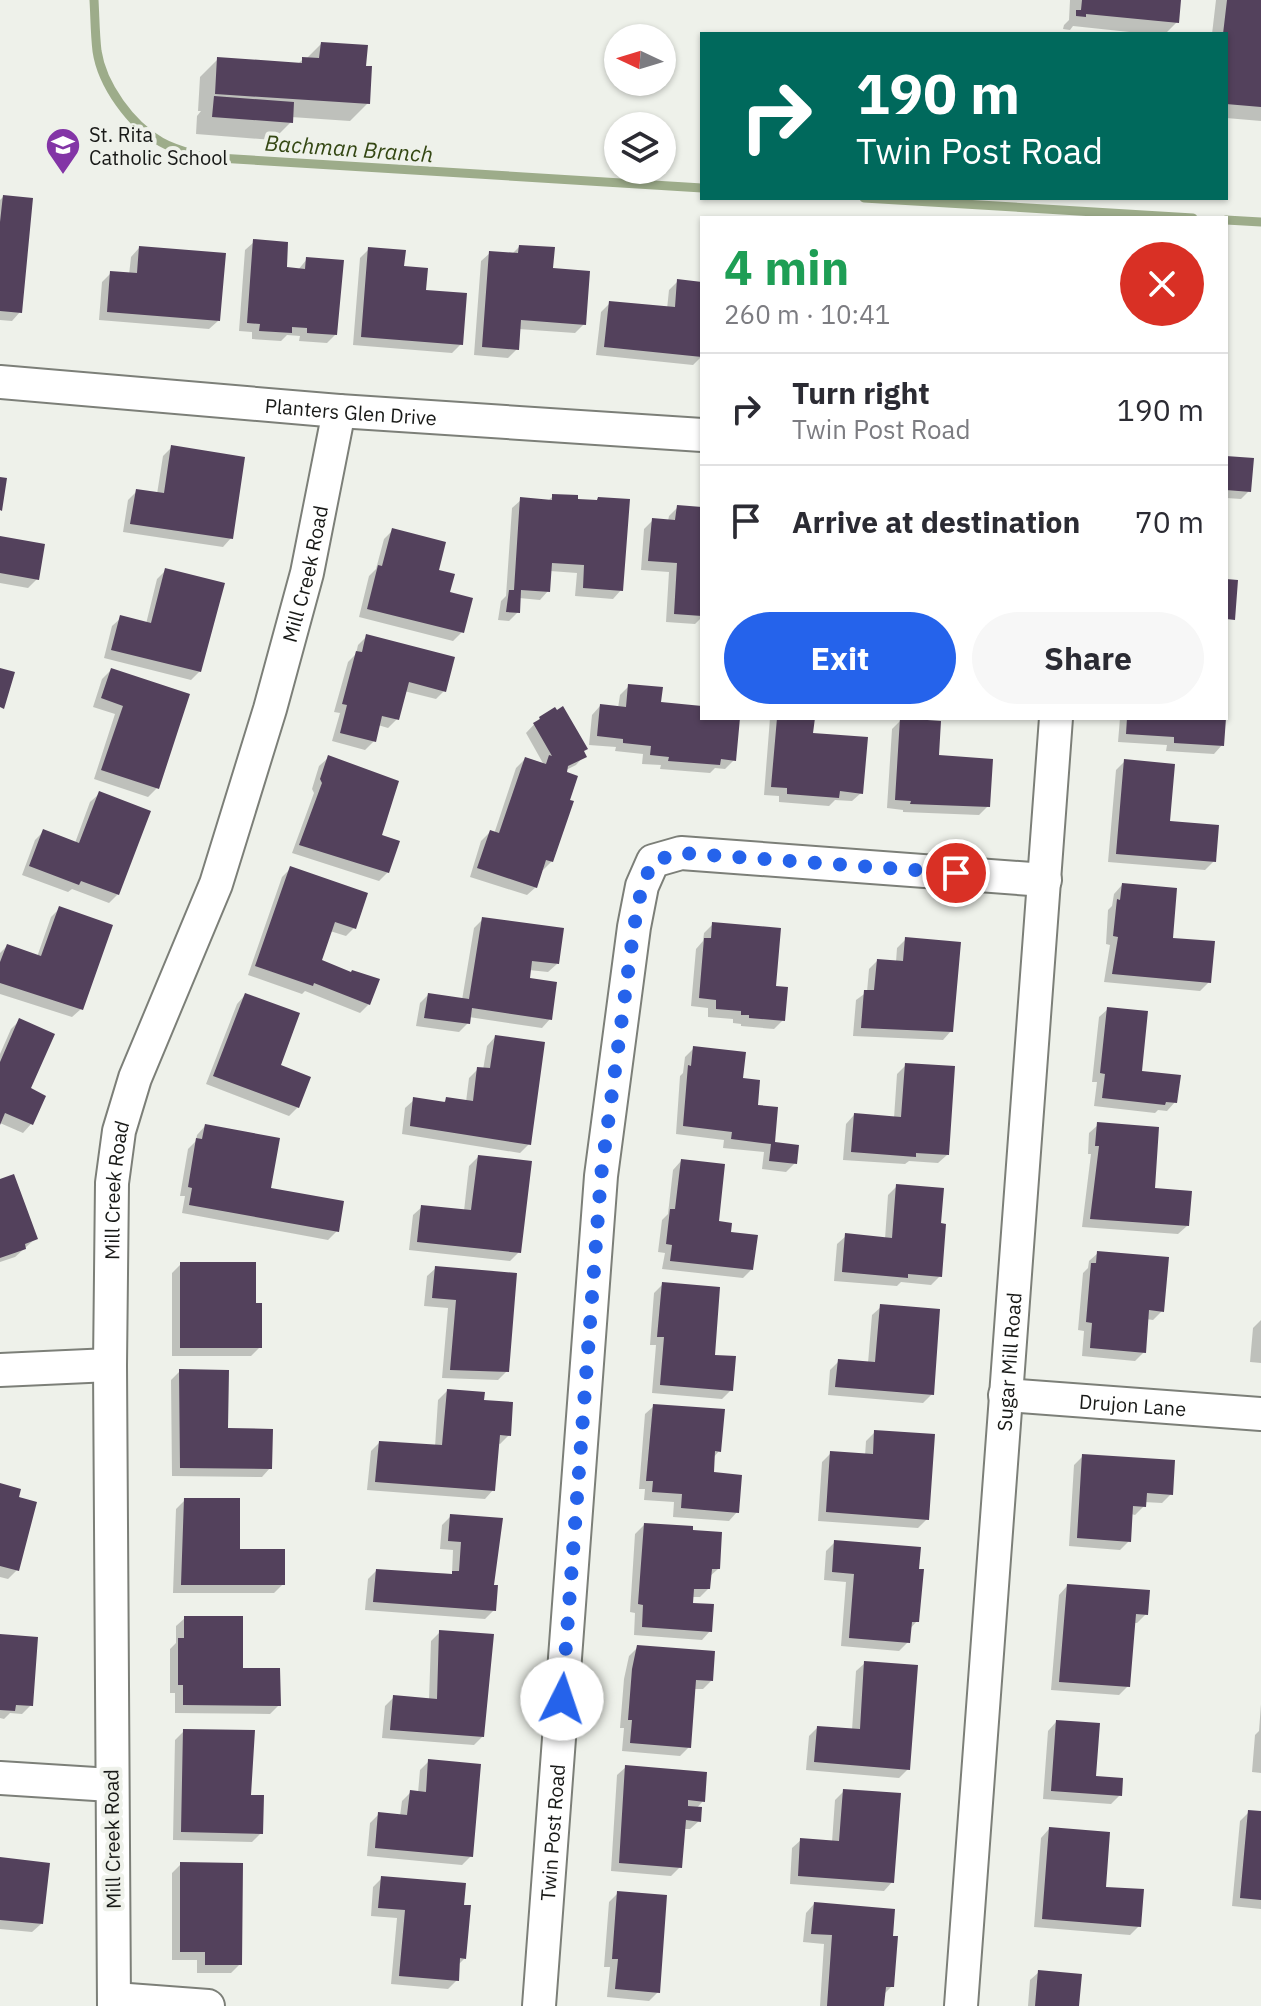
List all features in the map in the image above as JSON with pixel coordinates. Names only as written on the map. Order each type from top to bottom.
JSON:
[{"type":"street","name":"Planters Glen Drive","points":[[0,382],[339,411],[700,435]]},
{"type":"street","name":"Mill Creek Road","points":[[114,2003],[110,1365],[112,1183],[119,1131],[135,1078],[216,884],[270,709],[307,573],[339,411]]},
{"type":"street","name":"Sugar Mill Road","points":[[961,2006],[1056,720]]},
{"type":"street","name":"Twin Post Road","points":[[539,2006],[601,1176],[634,927],[642,886],[653,861],[681,853],[1045,880]]},
{"type":"street","points":[[0,1370],[110,1365]]},
{"type":"street","name":"Drujon Lane","points":[[1005,1395],[1261,1414]]},
{"type":"street","points":[[0,1778],[111,1785]]},
{"type":"street","points":[[114,2003],[208,2006]]},
{"type":"building","points":[[1082,0],[1181,0],[1179,23],[1086,14],[1086,17],[1076,16],[1076,10],[1081,10]]},
{"type":"building","points":[[1227,0],[1261,0],[1261,107],[1228,104],[1228,32],[1223,32]]},
{"type":"building","points":[[321,42],[368,45],[366,66],[372,66],[370,104],[215,94],[217,57],[302,63],[302,57],[319,58]]},
{"type":"building","points":[[214,96],[294,102],[293,123],[212,117]]},
{"type":"building","points":[[3,195],[33,198],[22,313],[0,311]]},
{"type":"building","points":[[253,239],[288,242],[287,267],[305,269],[306,257],[344,260],[337,335],[307,333],[307,328],[292,327],[292,333],[259,331],[260,324],[247,323]]},
{"type":"building","points":[[519,245],[555,247],[553,268],[590,271],[586,325],[521,320],[519,350],[482,347],[489,251],[518,253]]},
{"type":"building","points":[[139,246],[226,253],[220,321],[107,312],[110,271],[137,273]]},
{"type":"building","points":[[368,247],[406,250],[404,266],[428,268],[426,290],[467,293],[463,345],[361,337]]},
{"type":"building","points":[[677,279],[700,282],[700,357],[604,347],[609,301],[675,307]]},
{"type":"building","points":[[171,445],[245,457],[233,539],[130,524],[136,489],[164,493]]},
{"type":"building","points":[[1228,456],[1254,458],[1251,492],[1228,490]]},
{"type":"building","points":[[0,477],[7,478],[2,511],[0,510]]},
{"type":"building","points":[[552,494],[578,495],[578,499],[630,499],[623,591],[583,588],[584,565],[552,563],[550,592],[521,590],[520,613],[506,612],[509,590],[514,590],[520,497],[552,500]]},
{"type":"building","points":[[677,505],[700,507],[700,616],[674,614],[677,563],[648,561],[652,518],[675,520]]},
{"type":"building","points":[[392,528],[446,542],[439,570],[455,574],[450,592],[473,598],[464,633],[367,609],[378,565],[382,566]]},
{"type":"building","points":[[0,536],[45,544],[39,580],[0,573]]},
{"type":"building","points":[[165,568],[225,583],[201,672],[111,650],[120,615],[151,623]]},
{"type":"building","points":[[1228,579],[1238,580],[1235,620],[1228,619]]},
{"type":"building","points":[[366,634],[455,657],[446,692],[409,682],[399,720],[382,716],[376,742],[340,733],[347,705],[342,704],[356,651],[362,652]]},
{"type":"building","points":[[0,668],[15,672],[4,709],[0,707]]},
{"type":"building","points":[[111,668],[190,694],[159,789],[101,770],[123,706],[101,698]]},
{"type":"building","points":[[628,684],[663,687],[661,702],[700,706],[700,720],[740,720],[736,761],[721,759],[720,765],[668,761],[669,757],[650,755],[651,746],[597,736],[600,704],[626,707]]},
{"type":"building","points":[[563,706],[588,749],[584,751],[587,757],[568,766],[567,772],[578,776],[570,800],[574,801],[553,862],[546,860],[537,888],[477,868],[490,830],[499,833],[525,757],[546,764],[549,755],[552,756],[533,723],[555,707],[557,710]]},
{"type":"building","points":[[777,720],[815,720],[813,733],[868,737],[863,794],[840,791],[839,798],[787,794],[787,788],[771,787]]},
{"type":"building","points":[[900,720],[941,721],[939,755],[993,759],[990,807],[910,804],[911,801],[895,800]]},
{"type":"building","points":[[1127,720],[1226,720],[1224,746],[1174,743],[1174,737],[1126,734]]},
{"type":"building","points":[[328,755],[399,781],[382,835],[400,841],[389,873],[299,845],[322,783],[320,779]]},
{"type":"building","points":[[1124,759],[1175,764],[1170,821],[1219,825],[1216,862],[1116,854]]},
{"type":"building","points":[[99,791],[151,811],[119,895],[81,881],[79,885],[29,866],[43,829],[79,843]]},
{"type":"building","points":[[290,866],[368,893],[356,929],[335,922],[322,960],[380,979],[370,1005],[314,983],[313,986],[255,966]]},
{"type":"building","points":[[1122,883],[1177,888],[1173,938],[1215,941],[1211,983],[1112,974],[1118,937],[1113,936],[1117,899],[1120,900]]},
{"type":"building","points":[[59,906],[113,925],[83,1010],[0,983],[0,962],[7,944],[41,956]]},
{"type":"building","points":[[482,917],[564,928],[559,964],[532,961],[530,978],[557,982],[552,1020],[472,1008],[470,1024],[424,1018],[428,993],[469,999]]},
{"type":"building","points":[[712,922],[781,928],[776,986],[788,987],[785,1021],[749,1018],[749,1015],[741,1015],[741,1011],[716,1009],[716,1000],[699,998],[704,938],[711,938]]},
{"type":"building","points":[[905,937],[961,942],[953,1032],[861,1028],[864,990],[874,990],[877,959],[903,961]]},
{"type":"building","points":[[245,993],[300,1013],[281,1065],[311,1077],[299,1108],[213,1076]]},
{"type":"building","points":[[1107,1007],[1148,1011],[1142,1071],[1181,1075],[1177,1103],[1166,1102],[1165,1105],[1102,1098],[1105,1074],[1100,1073]]},
{"type":"building","points":[[19,1018],[55,1034],[31,1088],[46,1096],[33,1125],[5,1113],[0,1125],[0,1062]]},
{"type":"building","points":[[495,1035],[545,1042],[531,1145],[410,1126],[413,1097],[445,1102],[446,1097],[473,1101],[477,1067],[490,1068]]},
{"type":"building","points":[[693,1046],[746,1052],[743,1078],[760,1080],[758,1105],[778,1107],[775,1142],[799,1145],[797,1164],[769,1161],[771,1144],[731,1139],[732,1132],[683,1126],[688,1065],[691,1066]]},
{"type":"building","points":[[905,1063],[955,1066],[949,1155],[916,1153],[916,1157],[851,1152],[854,1113],[901,1117]]},
{"type":"building","points":[[1097,1122],[1159,1127],[1155,1188],[1192,1191],[1189,1226],[1090,1219],[1099,1146],[1095,1146]]},
{"type":"building","points":[[205,1124],[280,1138],[271,1188],[344,1201],[339,1232],[189,1205],[192,1188],[188,1187],[196,1138],[202,1139]]},
{"type":"building","points":[[478,1155],[532,1161],[521,1253],[417,1242],[421,1205],[471,1210]]},
{"type":"building","points":[[681,1159],[725,1164],[719,1221],[732,1223],[731,1232],[758,1235],[753,1270],[670,1261],[672,1245],[666,1244],[670,1209],[675,1209]]},
{"type":"building","points":[[14,1174],[38,1239],[25,1244],[26,1249],[0,1258],[0,1179]]},
{"type":"building","points":[[896,1184],[944,1188],[941,1223],[946,1224],[942,1277],[908,1274],[908,1278],[842,1272],[845,1233],[892,1238]]},
{"type":"building","points":[[1097,1251],[1169,1257],[1164,1312],[1149,1310],[1146,1353],[1090,1348],[1092,1323],[1086,1322],[1091,1263],[1096,1263]]},
{"type":"building","points":[[180,1262],[256,1262],[256,1303],[262,1303],[262,1348],[180,1348]]},
{"type":"building","points":[[435,1266],[517,1273],[509,1372],[450,1370],[456,1300],[432,1298]]},
{"type":"building","points":[[662,1282],[720,1287],[715,1355],[736,1356],[733,1391],[660,1385],[664,1337],[657,1337]]},
{"type":"building","points":[[880,1304],[940,1309],[934,1395],[835,1387],[838,1359],[875,1362]]},
{"type":"building","points":[[179,1369],[229,1370],[228,1428],[273,1429],[272,1469],[180,1468]]},
{"type":"building","points":[[447,1389],[485,1392],[484,1400],[513,1402],[511,1436],[500,1435],[495,1491],[375,1482],[379,1441],[442,1445]]},
{"type":"building","points":[[653,1404],[725,1409],[721,1452],[715,1451],[714,1472],[742,1475],[739,1513],[681,1508],[682,1494],[652,1492],[653,1481],[646,1481]]},
{"type":"building","points":[[874,1430],[935,1434],[929,1520],[826,1512],[830,1451],[873,1454]]},
{"type":"building","points":[[1082,1454],[1175,1460],[1173,1495],[1147,1493],[1146,1507],[1133,1506],[1131,1542],[1077,1538]]},
{"type":"building","points":[[0,1483],[21,1489],[19,1497],[37,1502],[19,1571],[0,1566]]},
{"type":"building","points":[[184,1498],[240,1498],[240,1549],[285,1549],[285,1585],[181,1585]]},
{"type":"building","points":[[450,1514],[503,1518],[494,1585],[498,1585],[496,1611],[373,1602],[376,1569],[452,1574],[452,1571],[459,1571],[461,1542],[448,1541]]},
{"type":"building","points":[[644,1523],[693,1526],[693,1530],[722,1532],[720,1569],[712,1569],[710,1589],[694,1589],[693,1603],[714,1604],[712,1632],[642,1627],[643,1605],[638,1604]]},
{"type":"building","points":[[834,1540],[921,1547],[919,1569],[924,1569],[919,1622],[912,1622],[910,1643],[849,1638],[854,1574],[832,1572]]},
{"type":"building","points":[[1067,1584],[1150,1590],[1148,1615],[1136,1614],[1130,1687],[1059,1682]]},
{"type":"building","points":[[184,1616],[243,1616],[243,1668],[280,1668],[281,1706],[183,1705],[183,1685],[178,1685],[178,1638],[184,1638]]},
{"type":"building","points":[[439,1630],[494,1634],[484,1737],[390,1730],[393,1695],[437,1699]]},
{"type":"building","points":[[0,1634],[38,1637],[33,1706],[16,1705],[15,1711],[0,1710]]},
{"type":"building","points":[[637,1645],[715,1651],[713,1681],[696,1680],[691,1748],[630,1743],[632,1720],[628,1720]]},
{"type":"building","points":[[864,1661],[918,1665],[910,1770],[814,1762],[817,1726],[860,1729]]},
{"type":"building","points":[[1056,1720],[1100,1723],[1096,1776],[1123,1778],[1122,1796],[1051,1791]]},
{"type":"building","points":[[183,1729],[255,1730],[251,1795],[264,1795],[263,1834],[181,1832]]},
{"type":"building","points":[[428,1759],[481,1764],[473,1857],[375,1848],[378,1812],[407,1815],[410,1790],[426,1792]]},
{"type":"building","points":[[625,1765],[707,1772],[705,1802],[688,1800],[688,1806],[702,1807],[701,1822],[686,1820],[682,1868],[619,1863]]},
{"type":"building","points":[[843,1789],[901,1793],[894,1883],[798,1876],[800,1838],[839,1841]]},
{"type":"building","points":[[1248,1810],[1261,1811],[1261,1900],[1240,1898]]},
{"type":"building","points":[[1049,1827],[1110,1832],[1106,1887],[1144,1889],[1141,1927],[1042,1919]]},
{"type":"building","points":[[0,1857],[50,1863],[43,1924],[0,1920]]},
{"type":"building","points":[[180,1862],[243,1863],[242,1965],[205,1965],[205,1952],[180,1952]]},
{"type":"building","points":[[381,1876],[466,1883],[464,1905],[471,1905],[466,1959],[460,1958],[459,1981],[399,1976],[405,1910],[378,1908]]},
{"type":"building","points":[[617,1891],[667,1895],[660,1993],[615,1989],[618,1959],[612,1959]]},
{"type":"building","points":[[814,1902],[895,1909],[893,1936],[898,1936],[894,1987],[886,1987],[884,2006],[827,2006],[832,1935],[811,1934]]},
{"type":"building","points":[[1038,1970],[1082,1974],[1079,2006],[1035,2006]]},
{"type":"waterway","name":"Bachman Branch","points":[[94,0],[100,64],[120,103],[150,135],[202,157],[700,188]]},
{"type":"waterway","name":"Bachman Branch","points":[[897,200],[1160,216]]},
{"type":"waterway","name":"Bachman Branch","points":[[1228,220],[1261,222]]},
{"type":"place","name":"St. Rita Catholic School","points":[[63,176]]},
{"type":"route","points":[[562,1699],[601,1176],[634,927],[642,886],[653,861],[681,853],[956,873]]}]
